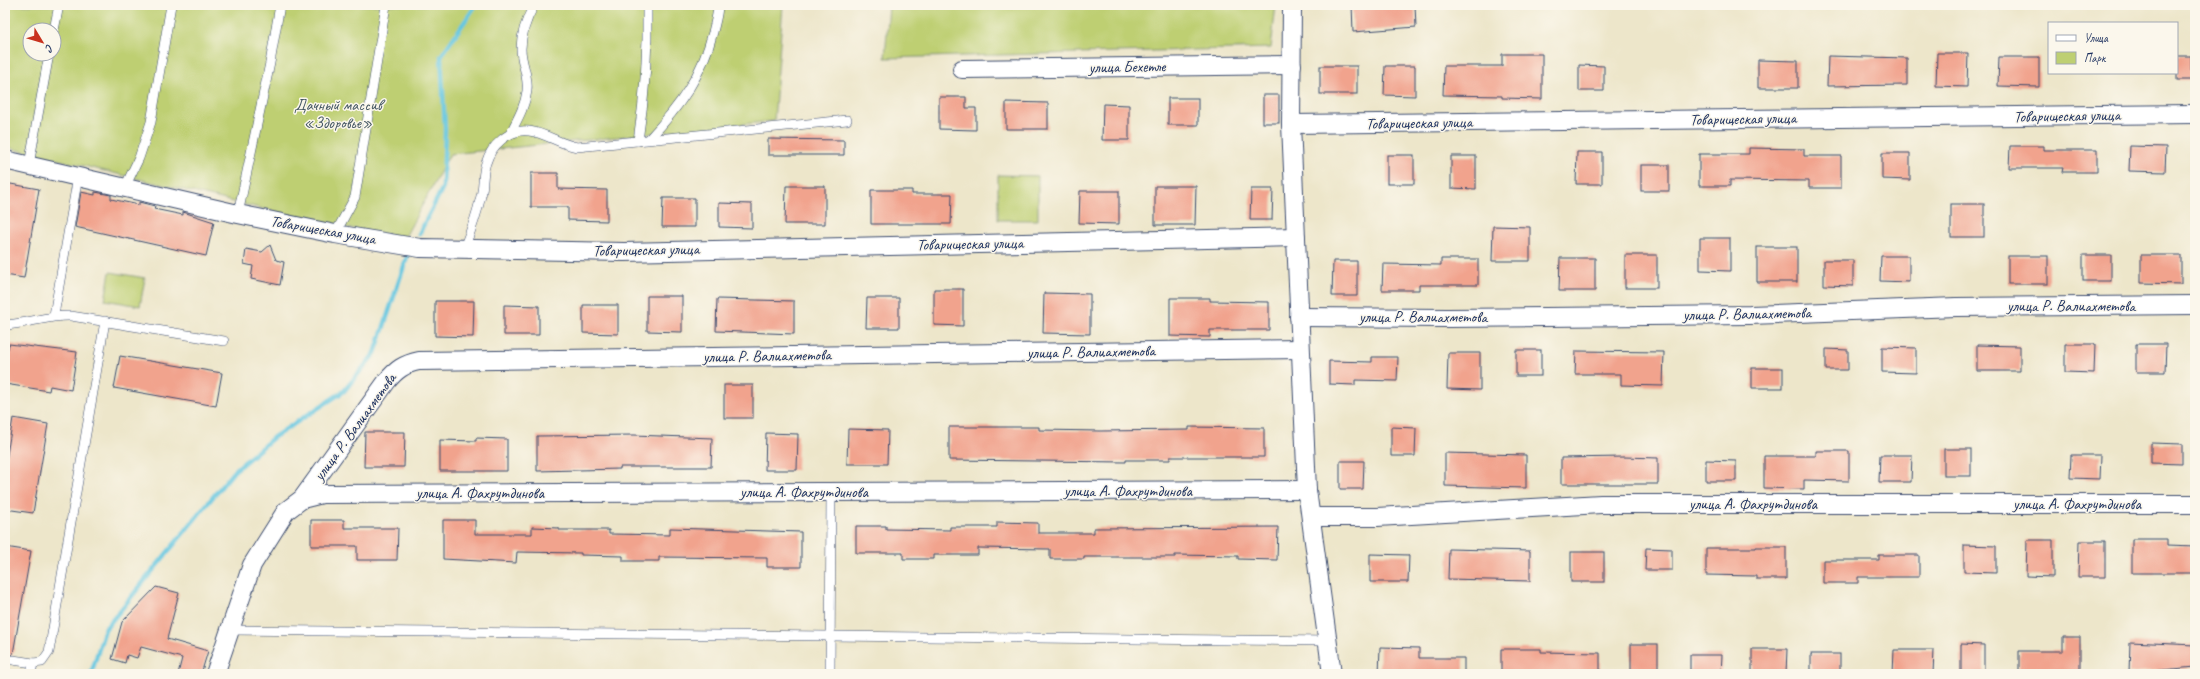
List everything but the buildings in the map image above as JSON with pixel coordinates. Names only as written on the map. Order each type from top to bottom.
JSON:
[{"type":"street","points":[[1292,5],[1291,124],[1307,490],[1332,674]]},
{"type":"street","name":"улица Бехетле","points":[[962,70],[1292,64]]},
{"type":"street","name":"Товарищеская улица","points":[[1291,124],[2195,114]]},
{"type":"street","name":"Товарищеская улица","points":[[5,160],[238,214],[336,234],[420,248],[624,252],[1296,236]]},
{"type":"street","name":"улица Р. Валиахметова","points":[[1299,317],[1456,318],[1750,315],[1956,307],[2195,306]]},
{"type":"street","name":"улица Р. Валиахметова","points":[[302,499],[396,370],[408,363],[419,361],[1300,349]]},
{"type":"street","name":"улица А. Фахрутдинова","points":[[302,499],[322,494],[1307,490]]},
{"type":"street","points":[[215,674],[252,566],[286,511],[302,499]]},
{"type":"street","name":"улица А. Фахрутдинова","points":[[1311,518],[1376,517],[1601,504],[2195,504]]},
{"type":"lane","points":[[56,22],[59,5]]},
{"type":"lane","points":[[126,187],[139,158],[150,122],[171,5]]},
{"type":"lane","points":[[238,214],[270,63],[280,5]]},
{"type":"lane","points":[[336,234],[355,197],[386,5]]},
{"type":"lane","points":[[510,134],[522,110],[527,91],[527,76],[521,50],[527,17],[534,5]]},
{"type":"lane","points":[[638,141],[645,94],[648,46],[647,5]]},
{"type":"lane","points":[[649,139],[674,112],[694,81],[709,47],[718,5]]},
{"type":"lane","points":[[29,165],[48,62]]},
{"type":"lane","points":[[464,248],[474,224],[482,191],[485,163],[495,144],[510,134],[527,130],[544,134],[566,145],[577,147],[848,120]]},
{"type":"lane","points":[[54,315],[78,176]]},
{"type":"lane","points":[[5,325],[23,324],[54,315],[105,321],[224,341]]},
{"type":"lane","points":[[13,660],[33,663],[42,662],[49,652],[105,321]]},
{"type":"lane","points":[[830,674],[831,492]]},
{"type":"lane","points":[[230,630],[1328,641]]},
{"type":"lane","points":[[31,674],[33,663]]},
{"type":"green space","name":"Дачный массив «Здоровье»","points":[[5,5],[783,5],[774,121],[450,154],[405,237],[330,225],[5,147]]},
{"type":"green space","points":[[889,5],[1276,5],[1271,48],[885,58]]},
{"type":"green space","points":[[998,175],[1038,176],[1038,220],[998,220]]},
{"type":"green space","points":[[110,272],[145,278],[140,306],[105,300]]},
{"type":"waterway","points":[[419,234],[443,187],[445,129],[441,56],[476,5]]},
{"type":"waterway","points":[[91,674],[105,629],[234,471],[274,437],[344,391],[375,353],[408,254]]}]
